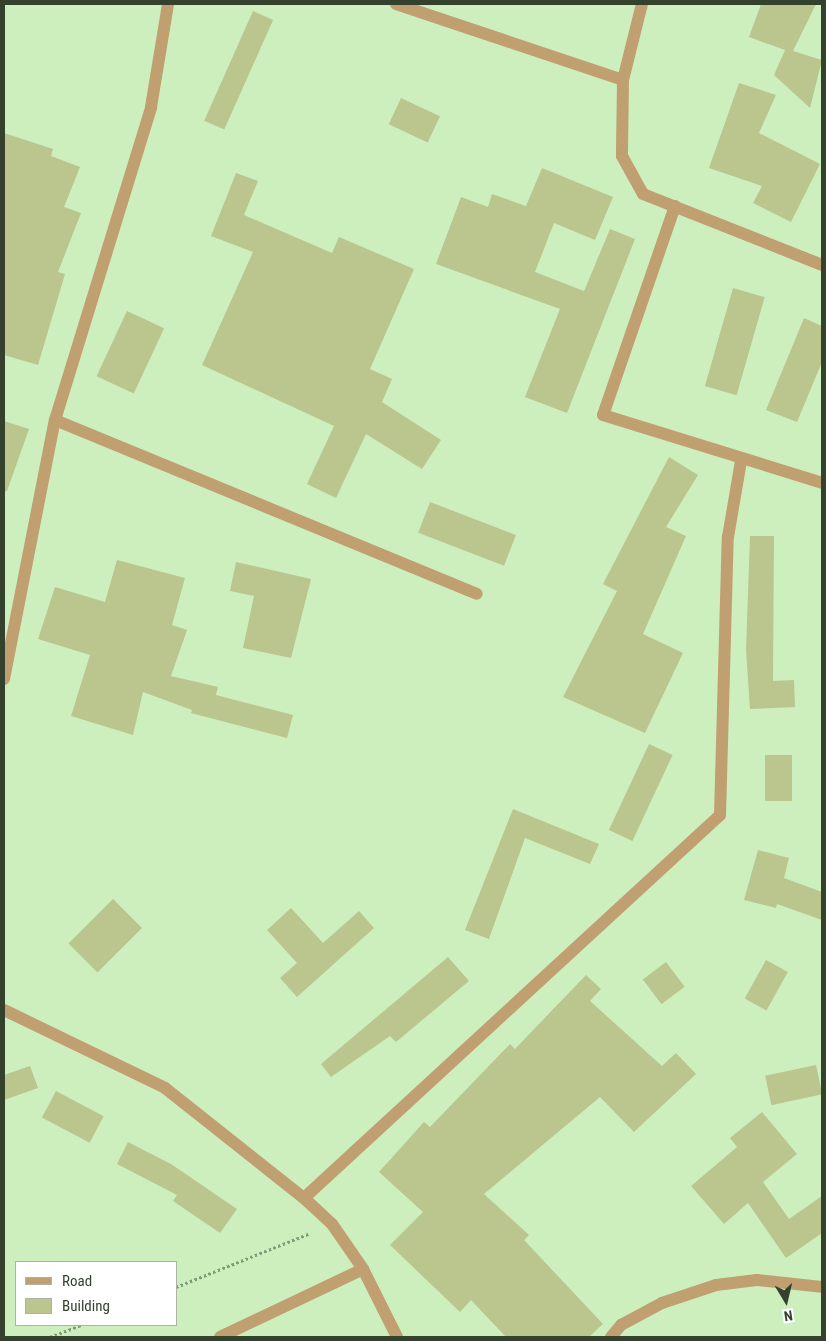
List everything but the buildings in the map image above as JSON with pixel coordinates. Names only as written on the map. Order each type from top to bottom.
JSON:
[{"type":"street","points":[[4,679],[56,420],[150,107],[168,4]]},
{"type":"street","points":[[396,4],[623,80]]},
{"type":"street","points":[[642,4],[623,80],[622,156],[643,194],[822,265]]},
{"type":"street","points":[[675,206],[603,415],[741,461],[822,483]]},
{"type":"street","points":[[56,420],[477,594]]},
{"type":"street","points":[[304,1198],[720,815],[728,537],[741,461]]},
{"type":"street","points":[[4,1010],[164,1088],[304,1198],[332,1224],[364,1269],[397,1337]]},
{"type":"street","points":[[220,1337],[364,1269]]},
{"type":"street","points":[[611,1337],[621,1325],[662,1303],[716,1285],[757,1280],[822,1288]]},
{"type":"path","points":[[178,1285],[332,1224]]},
{"type":"path","points":[[50,1337],[78,1326]]}]
